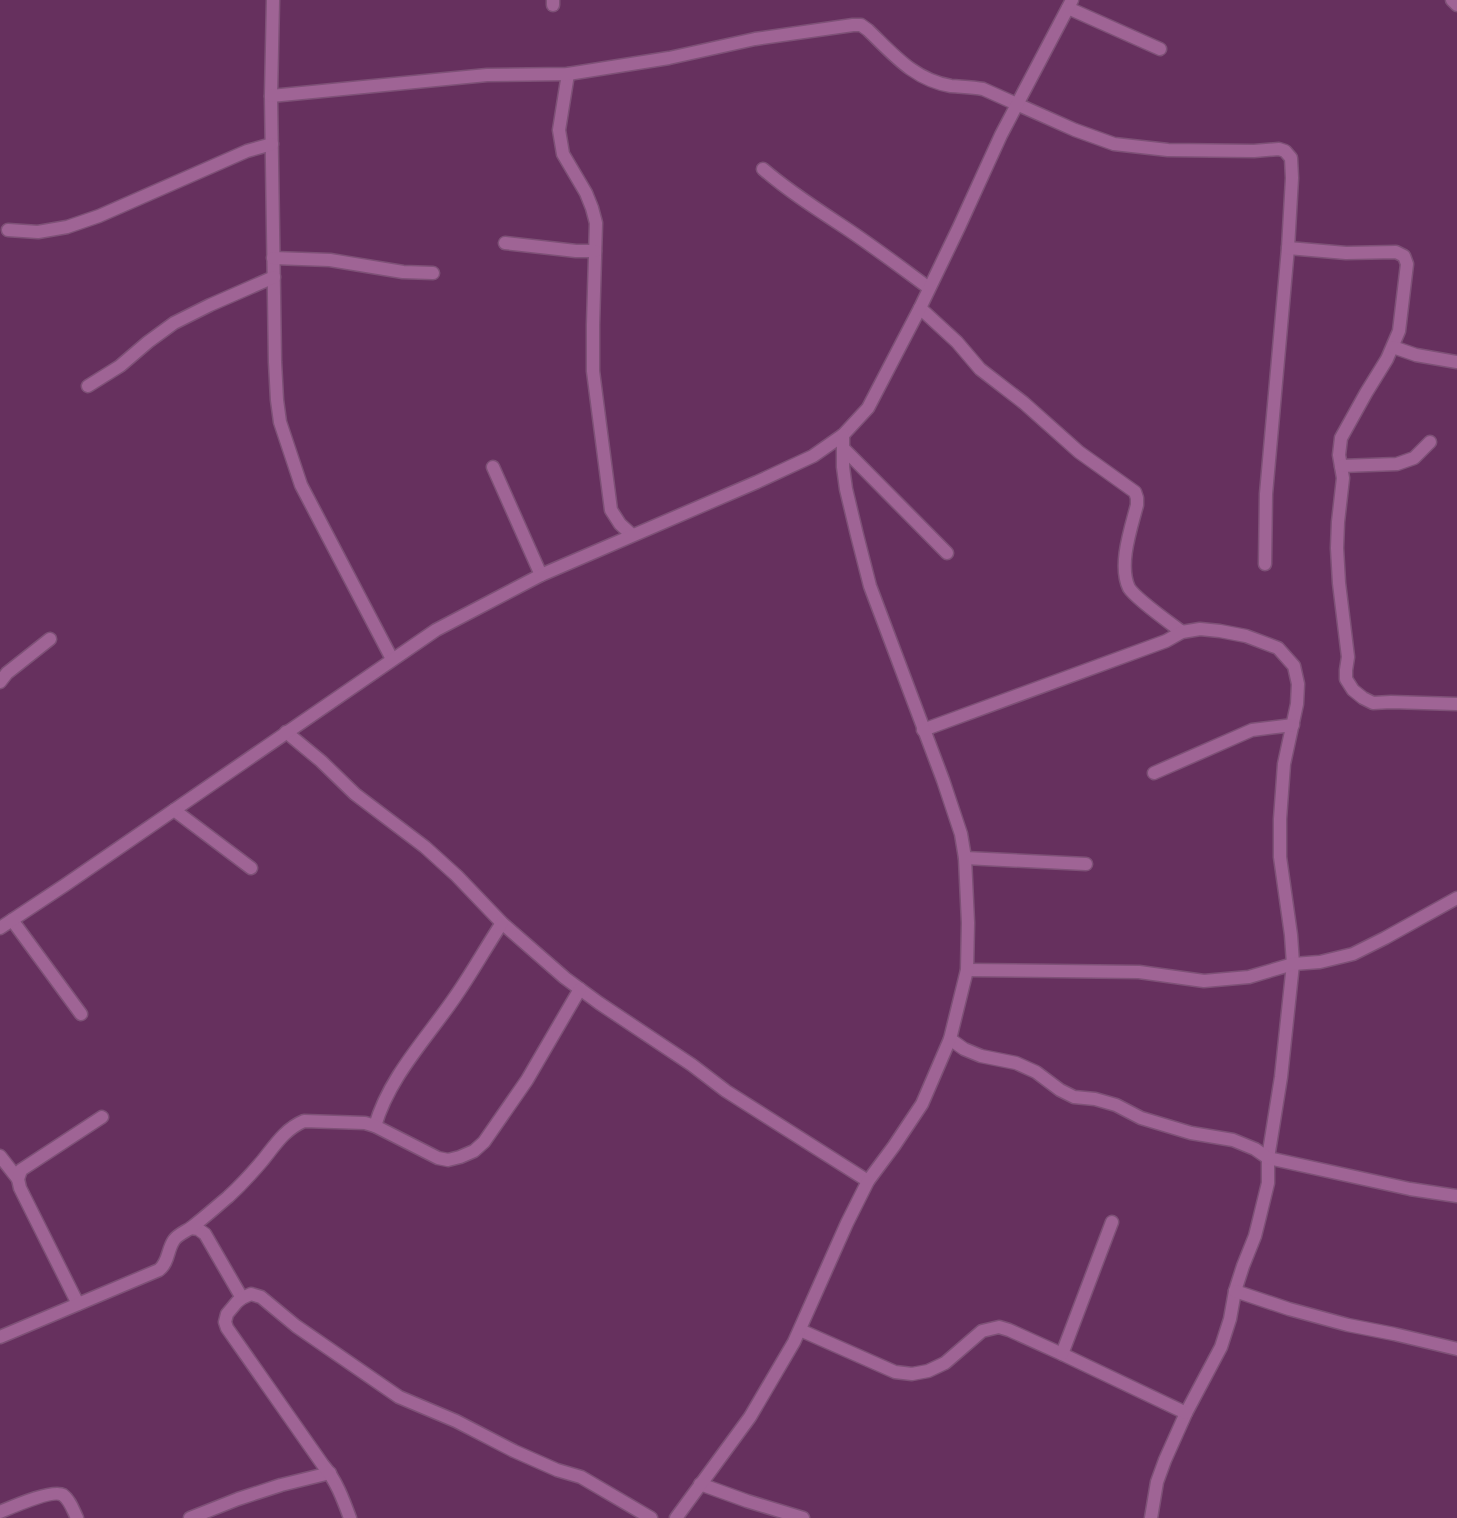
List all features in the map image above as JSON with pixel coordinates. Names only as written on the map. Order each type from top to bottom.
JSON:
[{"type":"street","points":[[273,0],[271,96],[273,258],[276,381],[280,422],[301,485],[392,659]]},
{"type":"street","points":[[1452,0],[1457,5]]},
{"type":"street","points":[[0,928],[436,630],[541,575],[757,482],[843,441],[868,408],[920,308],[1001,135],[1070,4],[1160,49]]},
{"type":"street","points":[[271,96],[487,75],[568,74],[670,58],[755,39],[853,25],[861,26],[868,30],[912,72],[939,83],[983,89],[1075,130],[1114,144],[1168,150],[1254,151],[1279,149],[1285,151],[1291,158],[1292,178],[1288,248],[1266,494],[1265,564]]},
{"type":"street","points":[[568,74],[559,130],[563,154],[586,193],[596,223],[593,371],[611,510],[620,524],[632,535]]},
{"type":"street","points":[[8,230],[38,232],[67,227],[99,216],[247,151],[272,144]]},
{"type":"street","points":[[763,169],[782,185],[839,223],[929,288]]},
{"type":"street","points":[[505,243],[576,251],[595,250]]},
{"type":"street","points":[[1288,248],[1346,253],[1396,252],[1404,256],[1408,264],[1399,331],[1394,347],[1341,438],[1339,455],[1343,478],[1337,548],[1339,583],[1348,657],[1346,680],[1353,690],[1373,703],[1457,704]]},
{"type":"street","points":[[273,258],[330,260],[403,272],[433,273]]},
{"type":"street","points":[[88,386],[120,366],[174,323],[274,277]]},
{"type":"street","points":[[920,308],[957,342],[980,369],[1024,403],[1079,452],[1135,492],[1137,505],[1126,550],[1126,576],[1130,589],[1182,632]]},
{"type":"street","points":[[1394,347],[1416,355],[1457,362]]},
{"type":"street","points":[[843,441],[947,553]]},
{"type":"street","points":[[676,1518],[750,1417],[800,1330],[847,1223],[868,1181],[922,1104],[950,1039],[967,970],[968,922],[965,858],[961,834],[943,780],[870,586],[846,489],[843,441]]},
{"type":"street","points":[[1341,466],[1397,464],[1414,458],[1430,442]]},
{"type":"street","points":[[493,467],[541,575]]},
{"type":"street","points":[[923,730],[1166,641],[1182,632],[1200,629],[1246,636],[1278,648],[1294,666],[1298,684],[1297,704],[1284,764],[1280,819],[1280,857],[1291,935],[1293,964],[1281,1078],[1268,1158],[1268,1183],[1255,1236],[1235,1291],[1230,1319],[1221,1347],[1186,1413],[1165,1460],[1157,1482],[1151,1518]]},
{"type":"street","points":[[0,682],[7,673],[50,639]]},
{"type":"street","points":[[1154,772],[1252,730],[1293,726]]},
{"type":"street","points":[[286,732],[321,761],[355,794],[438,858],[502,923],[565,978],[598,1003],[726,1091],[868,1181]]},
{"type":"street","points":[[174,810],[251,868]]},
{"type":"street","points":[[965,858],[1086,864]]},
{"type":"street","points":[[967,970],[1139,972],[1204,981],[1249,977],[1293,964],[1320,962],[1353,954],[1457,898]]},
{"type":"street","points":[[12,920],[81,1014]]},
{"type":"street","points":[[375,1126],[379,1112],[408,1061],[456,997],[502,923]]},
{"type":"street","points":[[0,1337],[159,1270],[164,1266],[169,1248],[175,1238],[191,1228],[230,1195],[263,1160],[280,1138],[296,1124],[314,1120],[328,1123],[365,1123],[375,1126],[438,1158],[448,1160],[474,1151],[484,1142],[527,1080],[580,989]]},
{"type":"street","points":[[950,1039],[964,1049],[981,1056],[1016,1064],[1036,1072],[1060,1090],[1074,1096],[1116,1105],[1141,1118],[1191,1133],[1233,1140],[1255,1149],[1268,1158],[1410,1189],[1457,1196]]},
{"type":"street","points":[[18,1179],[21,1170],[102,1117]]},
{"type":"street","points":[[0,1156],[18,1179],[20,1188],[78,1304]]},
{"type":"street","points":[[1062,1354],[1112,1222]]},
{"type":"street","points":[[191,1228],[198,1229],[205,1234],[242,1298]]},
{"type":"street","points":[[1235,1291],[1289,1309],[1348,1325],[1457,1349]]},
{"type":"street","points":[[350,1518],[342,1495],[330,1473],[227,1328],[225,1322],[227,1314],[242,1298],[251,1294],[261,1297],[296,1326],[399,1397],[456,1421],[514,1451],[557,1470],[581,1477],[651,1518]]},
{"type":"street","points":[[800,1330],[895,1372],[912,1374],[928,1371],[945,1363],[982,1331],[998,1327],[1009,1330],[1062,1354],[1186,1413]]},
{"type":"street","points":[[190,1518],[264,1490],[330,1473]]},
{"type":"street","points":[[700,1484],[803,1518]]},
{"type":"street","points":[[0,1512],[51,1493],[61,1494],[68,1499],[77,1518]]}]
